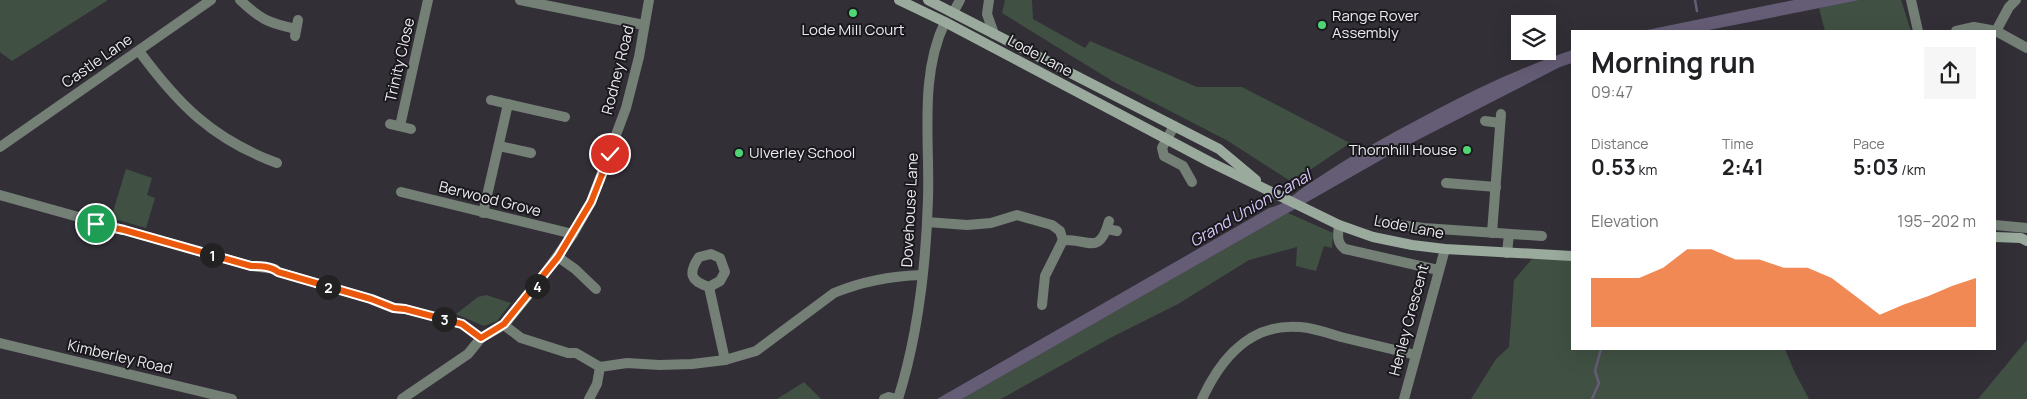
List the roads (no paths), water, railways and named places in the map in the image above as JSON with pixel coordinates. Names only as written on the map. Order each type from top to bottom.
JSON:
[{"type":"main road","name":"Lode Lane","points":[[899,0],[945,22],[1210,162],[1339,225],[1373,237],[1412,245],[1474,251],[1571,256]]},
{"type":"main road","name":"Lode Lane","points":[[928,0],[1220,149],[1266,188]]},
{"type":"main road","points":[[945,22],[953,14]]},
{"type":"main road","points":[[1996,237],[2021,238],[2027,241]]},
{"type":"street","name":"Castle Lane","points":[[0,147],[211,0]]},
{"type":"street","points":[[240,0],[250,10],[270,23],[296,28]]},
{"type":"street","name":"Trinity Close","points":[[411,129],[395,125],[428,0]]},
{"type":"street","points":[[520,0],[644,25]]},
{"type":"street","name":"Rodney Road","points":[[402,399],[468,354],[481,338],[504,324],[558,257],[573,234],[591,202],[620,125],[632,84],[649,0]]},
{"type":"street","points":[[953,14],[960,0]]},
{"type":"street","points":[[988,0],[987,14],[994,34]]},
{"type":"street","points":[[1911,0],[1918,30]]},
{"type":"street","points":[[2016,0],[2009,6],[1996,31],[2027,48]]},
{"type":"street","name":"Dovehouse Lane","points":[[884,399],[889,397],[897,399],[912,348],[927,222],[930,69],[937,40],[945,22]]},
{"type":"street","points":[[1960,30],[1974,27],[1990,30]]},
{"type":"street","points":[[139,50],[185,108],[208,127],[246,150],[276,162]]},
{"type":"street","points":[[491,100],[565,117]]},
{"type":"street","points":[[483,213],[508,104]]},
{"type":"street","points":[[1484,121],[1501,118],[1492,233]]},
{"type":"street","points":[[1174,126],[1162,148],[1164,156],[1183,166],[1192,182]]},
{"type":"street","points":[[499,146],[531,153]]},
{"type":"street","points":[[1446,183],[1496,186]]},
{"type":"street","name":"Berwood Grove","points":[[401,192],[573,234]]},
{"type":"street","points":[[0,195],[82,218],[96,224],[124,230],[251,266],[275,270],[371,299],[394,308],[405,309],[462,324],[481,338]]},
{"type":"street","points":[[927,222],[968,225],[991,223],[1017,215],[1052,225],[1060,232],[1063,240],[1045,276],[1042,305]]},
{"type":"street","name":"Lode Lane","points":[[1383,223],[1424,228],[1542,236]]},
{"type":"street","points":[[1339,225],[1338,240],[1345,249],[1438,270]]},
{"type":"street","points":[[1996,225],[2027,228]]},
{"type":"street","points":[[1063,240],[1074,240],[1092,244],[1098,243],[1111,227]]},
{"type":"street","points":[[1474,251],[1476,232]]},
{"type":"street","points":[[1507,253],[1509,234]]},
{"type":"street","name":"Henley Crescent","points":[[1404,399],[1445,249]]},
{"type":"street","points":[[558,257],[575,269],[596,289]]},
{"type":"street","points":[[504,324],[521,338],[568,353],[576,353],[600,367],[616,363],[692,364],[725,360],[756,351],[834,293],[880,278],[922,275]]},
{"type":"street","points":[[709,287],[725,360]]},
{"type":"street","points":[[1043,293],[1055,294]]},
{"type":"street","points":[[1202,399],[1224,360],[1236,348],[1260,333],[1281,327],[1301,327],[1416,355]]},
{"type":"street","name":"Kimberley Road","points":[[0,343],[232,399]]},
{"type":"street","points":[[589,399],[597,384],[600,367]]},
{"type":"waterway","points":[[1695,0],[1697,11]]},
{"type":"waterway","points":[[1592,399],[1599,383],[1595,371],[1601,350]]},
{"type":"place","name":"Lode Mill Court","points":[[853,13]]},
{"type":"place","name":"Range Rover Assembly","points":[[1322,25]]},
{"type":"place","name":"Thornhill House","points":[[1467,150]]},
{"type":"place","name":"Ulverley School","points":[[739,153]]},
{"type":"water label","name":"Grand Union Canal","points":[[1250,208]]}]
